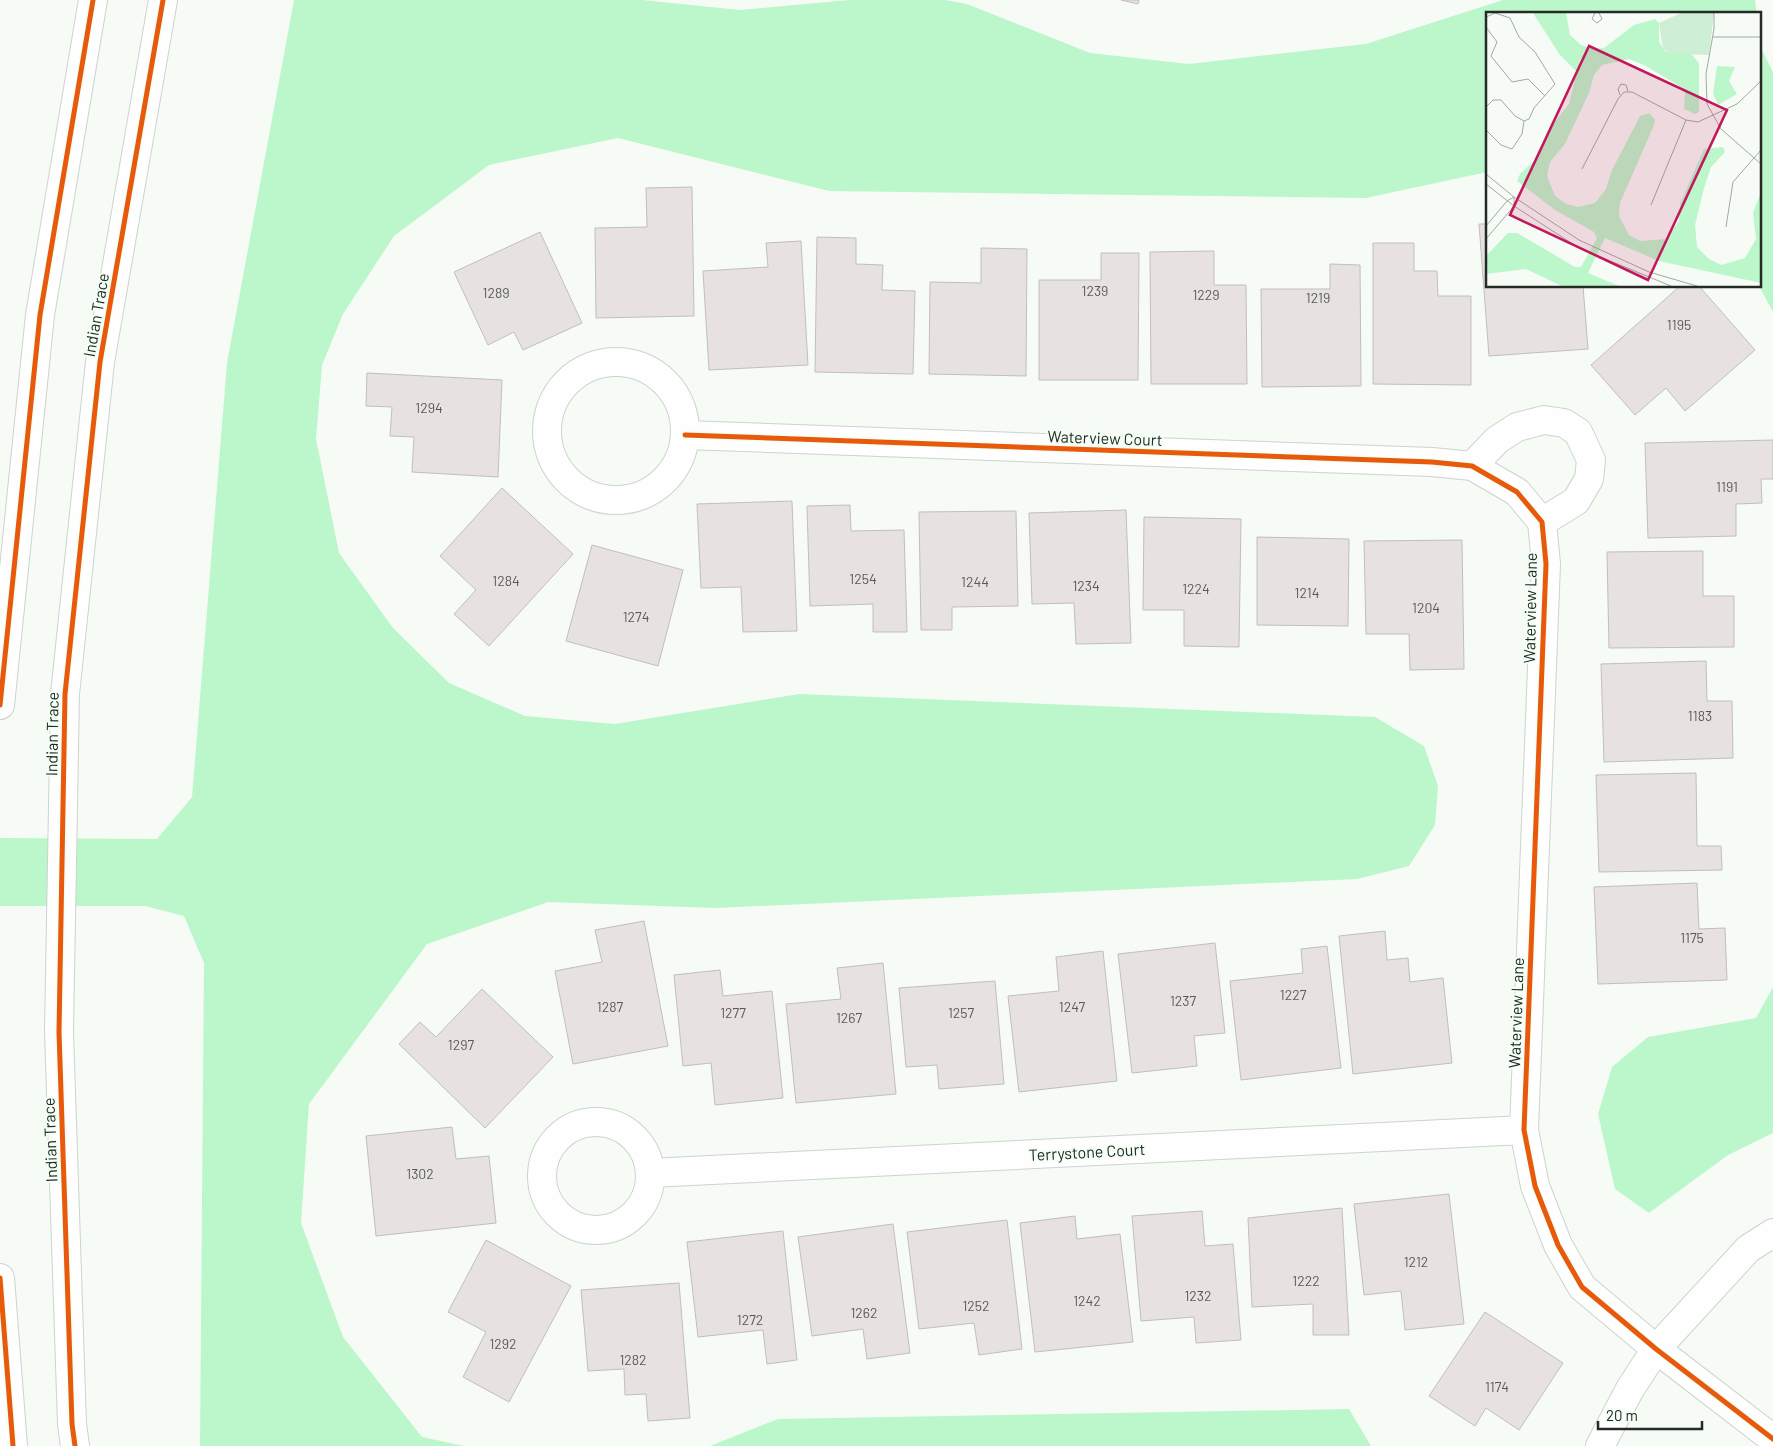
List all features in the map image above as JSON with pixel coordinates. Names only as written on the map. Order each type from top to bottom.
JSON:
[{"type":"street","points":[[0,705],[40,316],[93,0]]},
{"type":"street","name":"Indian Trace","points":[[75,1446],[72,1424],[59,1032],[65,694],[100,362],[163,0]]},
{"type":"street","points":[[620,361],[641,366],[660,376],[674,394],[683,414],[685,435],[679,459],[666,479],[647,493],[623,500],[600,499],[577,489],[560,472],[549,450],[546,426],[554,399],[562,386],[578,372],[598,363],[620,361]]},
{"type":"street","points":[[1472,466],[1497,440],[1517,427],[1544,420],[1564,422],[1578,432],[1591,460],[1589,479],[1576,501],[1542,522]]},
{"type":"street","name":"Waterview Court","points":[[685,435],[1432,462],[1472,466],[1518,492],[1542,522]]},
{"type":"street","name":"Waterview Lane","points":[[1542,522],[1546,564],[1524,1130],[1535,1186],[1558,1246],[1582,1287],[1656,1349],[1773,1439]]},
{"type":"street","name":"Terrystone Court","points":[[650,1173],[1524,1130]]},
{"type":"street","points":[[1600,1446],[1630,1389],[1656,1349],[1748,1249],[1773,1233]]},
{"type":"street","points":[[0,1278],[13,1446]]},
{"type":"shaded area","points":[[294,0],[642,0],[740,10],[849,0],[945,0],[967,4],[1090,53],[1189,64],[1366,44],[1503,0],[1755,0],[1757,12],[1486,12],[1486,172],[1366,198],[829,191],[618,138],[489,165],[394,236],[343,314],[322,365],[316,439],[339,553],[393,628],[449,683],[525,716],[615,724],[799,694],[1375,717],[1424,746],[1438,786],[1435,825],[1409,866],[1357,879],[715,908],[548,902],[427,944],[309,1104],[301,1223],[343,1337],[422,1437],[464,1446],[200,1446],[204,963],[184,916],[145,906],[0,906],[0,838],[157,839],[192,797],[227,363]]},
{"type":"shaded area","points":[[1760,42],[1773,72],[1773,312],[1760,288]]},
{"type":"shaded area","points":[[1773,987],[1773,1133],[1728,1155],[1649,1213],[1615,1189],[1598,1114],[1612,1067],[1648,1037],[1756,1018]]},
{"type":"shaded area","points":[[1349,1409],[1371,1446],[710,1446],[778,1419]]},
{"type":"building","points":[[1121,0],[1139,0],[1138,4]]},
{"type":"building","points":[[692,187],[694,316],[596,318],[595,228],[647,227],[646,188]]},
{"type":"building","points":[[1479,224],[1486,224],[1486,288],[1583,288],[1588,349],[1489,356]]},
{"type":"building","points":[[540,232],[582,323],[523,350],[514,332],[488,345],[454,272]]},
{"type":"building","points":[[817,237],[856,238],[856,264],[883,265],[882,290],[915,291],[913,374],[815,372]]},
{"type":"building","points":[[801,241],[808,365],[709,370],[703,271],[768,267],[766,243]]},
{"type":"building","points":[[1373,243],[1414,243],[1414,271],[1437,271],[1438,296],[1471,296],[1471,385],[1373,384]]},
{"type":"building","points":[[981,248],[1027,249],[1026,376],[929,374],[930,282],[981,283]]},
{"type":"building","points":[[1214,251],[1214,285],[1246,285],[1247,384],[1151,384],[1150,252]]},
{"type":"building","points":[[1101,253],[1139,253],[1138,380],[1039,380],[1039,280],[1101,280]]},
{"type":"building","points":[[1330,264],[1360,265],[1361,386],[1262,387],[1261,289],[1330,289]]},
{"type":"building","points":[[1678,288],[1701,288],[1755,350],[1685,411],[1666,388],[1635,415],[1591,365]]},
{"type":"building","points":[[367,373],[502,380],[498,477],[412,472],[414,437],[390,436],[392,407],[366,406]]},
{"type":"building","points":[[1773,440],[1773,479],[1761,479],[1762,503],[1736,504],[1736,536],[1648,538],[1645,443]]},
{"type":"building","points":[[502,488],[573,554],[489,646],[454,614],[476,590],[440,556]]},
{"type":"building","points":[[792,501],[797,631],[743,632],[741,587],[701,588],[697,504]]},
{"type":"building","points":[[850,505],[851,531],[904,530],[907,632],[873,632],[873,604],[810,606],[807,506]]},
{"type":"building","points":[[1126,510],[1131,643],[1076,644],[1074,603],[1032,604],[1029,513]]},
{"type":"building","points":[[1016,511],[1018,606],[952,607],[952,630],[921,630],[919,512]]},
{"type":"building","points":[[1144,517],[1241,519],[1239,647],[1184,646],[1184,610],[1143,610]]},
{"type":"building","points":[[1257,537],[1349,539],[1348,626],[1257,625]]},
{"type":"building","points":[[1462,540],[1464,669],[1410,670],[1409,634],[1366,634],[1364,541]]},
{"type":"building","points":[[592,545],[683,570],[658,666],[566,641]]},
{"type":"building","points":[[1703,551],[1703,596],[1734,596],[1734,647],[1609,648],[1607,552]]},
{"type":"building","points":[[1706,661],[1707,701],[1732,701],[1733,758],[1604,762],[1601,664]]},
{"type":"building","points":[[1696,773],[1697,846],[1721,846],[1722,870],[1599,872],[1596,775]]},
{"type":"building","points":[[1697,883],[1699,929],[1725,928],[1727,980],[1598,984],[1594,887]]},
{"type":"building","points":[[644,921],[668,1046],[573,1064],[555,971],[602,962],[595,930]]},
{"type":"building","points":[[1385,931],[1387,960],[1408,958],[1410,982],[1443,978],[1452,1063],[1353,1074],[1339,936]]},
{"type":"building","points":[[1215,943],[1225,1033],[1194,1036],[1197,1066],[1132,1073],[1118,954]]},
{"type":"building","points":[[1327,946],[1341,1068],[1241,1080],[1230,981],[1303,973],[1301,949]]},
{"type":"building","points":[[1103,951],[1117,1081],[1019,1092],[1008,996],[1059,991],[1056,957]]},
{"type":"building","points":[[883,963],[896,1094],[796,1103],[786,1004],[841,999],[837,968]]},
{"type":"building","points":[[720,970],[723,996],[772,991],[783,1098],[715,1105],[711,1063],[683,1066],[674,975]]},
{"type":"building","points":[[995,981],[1004,1084],[939,1089],[937,1065],[906,1067],[899,988]]},
{"type":"building","points":[[482,989],[553,1057],[485,1128],[399,1044],[420,1022],[436,1037]]},
{"type":"building","points":[[452,1127],[456,1159],[489,1156],[496,1223],[376,1236],[366,1136]]},
{"type":"building","points":[[1449,1194],[1464,1324],[1405,1330],[1401,1291],[1364,1295],[1354,1204]]},
{"type":"building","points":[[1342,1208],[1349,1335],[1313,1335],[1313,1304],[1252,1307],[1248,1218]]},
{"type":"building","points":[[1202,1211],[1205,1246],[1233,1244],[1241,1340],[1196,1343],[1194,1317],[1141,1321],[1132,1216]]},
{"type":"building","points":[[1075,1216],[1077,1239],[1120,1234],[1133,1342],[1035,1352],[1020,1223]]},
{"type":"building","points":[[1007,1220],[1022,1349],[979,1355],[974,1323],[919,1329],[907,1232]]},
{"type":"building","points":[[893,1224],[910,1353],[867,1359],[863,1329],[812,1336],[798,1237]]},
{"type":"building","points":[[783,1231],[797,1360],[767,1364],[763,1330],[698,1337],[687,1242]]},
{"type":"building","points":[[486,1240],[571,1286],[509,1402],[463,1377],[486,1332],[448,1312]]},
{"type":"building","points":[[679,1283],[690,1418],[648,1421],[646,1394],[625,1395],[624,1369],[588,1371],[581,1290]]},
{"type":"building","points":[[1485,1312],[1563,1363],[1519,1430],[1486,1408],[1475,1426],[1429,1396]]},
{"type":"cycle path","points":[[0,705],[40,315],[93,0]]},
{"type":"cycle path","points":[[75,1446],[72,1424],[59,1032],[65,694],[100,362],[163,0]]},
{"type":"cycle path","points":[[685,435],[1432,462],[1472,466],[1517,492],[1542,522],[1546,564],[1524,1130],[1535,1186],[1558,1245],[1582,1287],[1656,1349],[1773,1439]]},
{"type":"cycle path","points":[[0,1278],[13,1446]]}]
